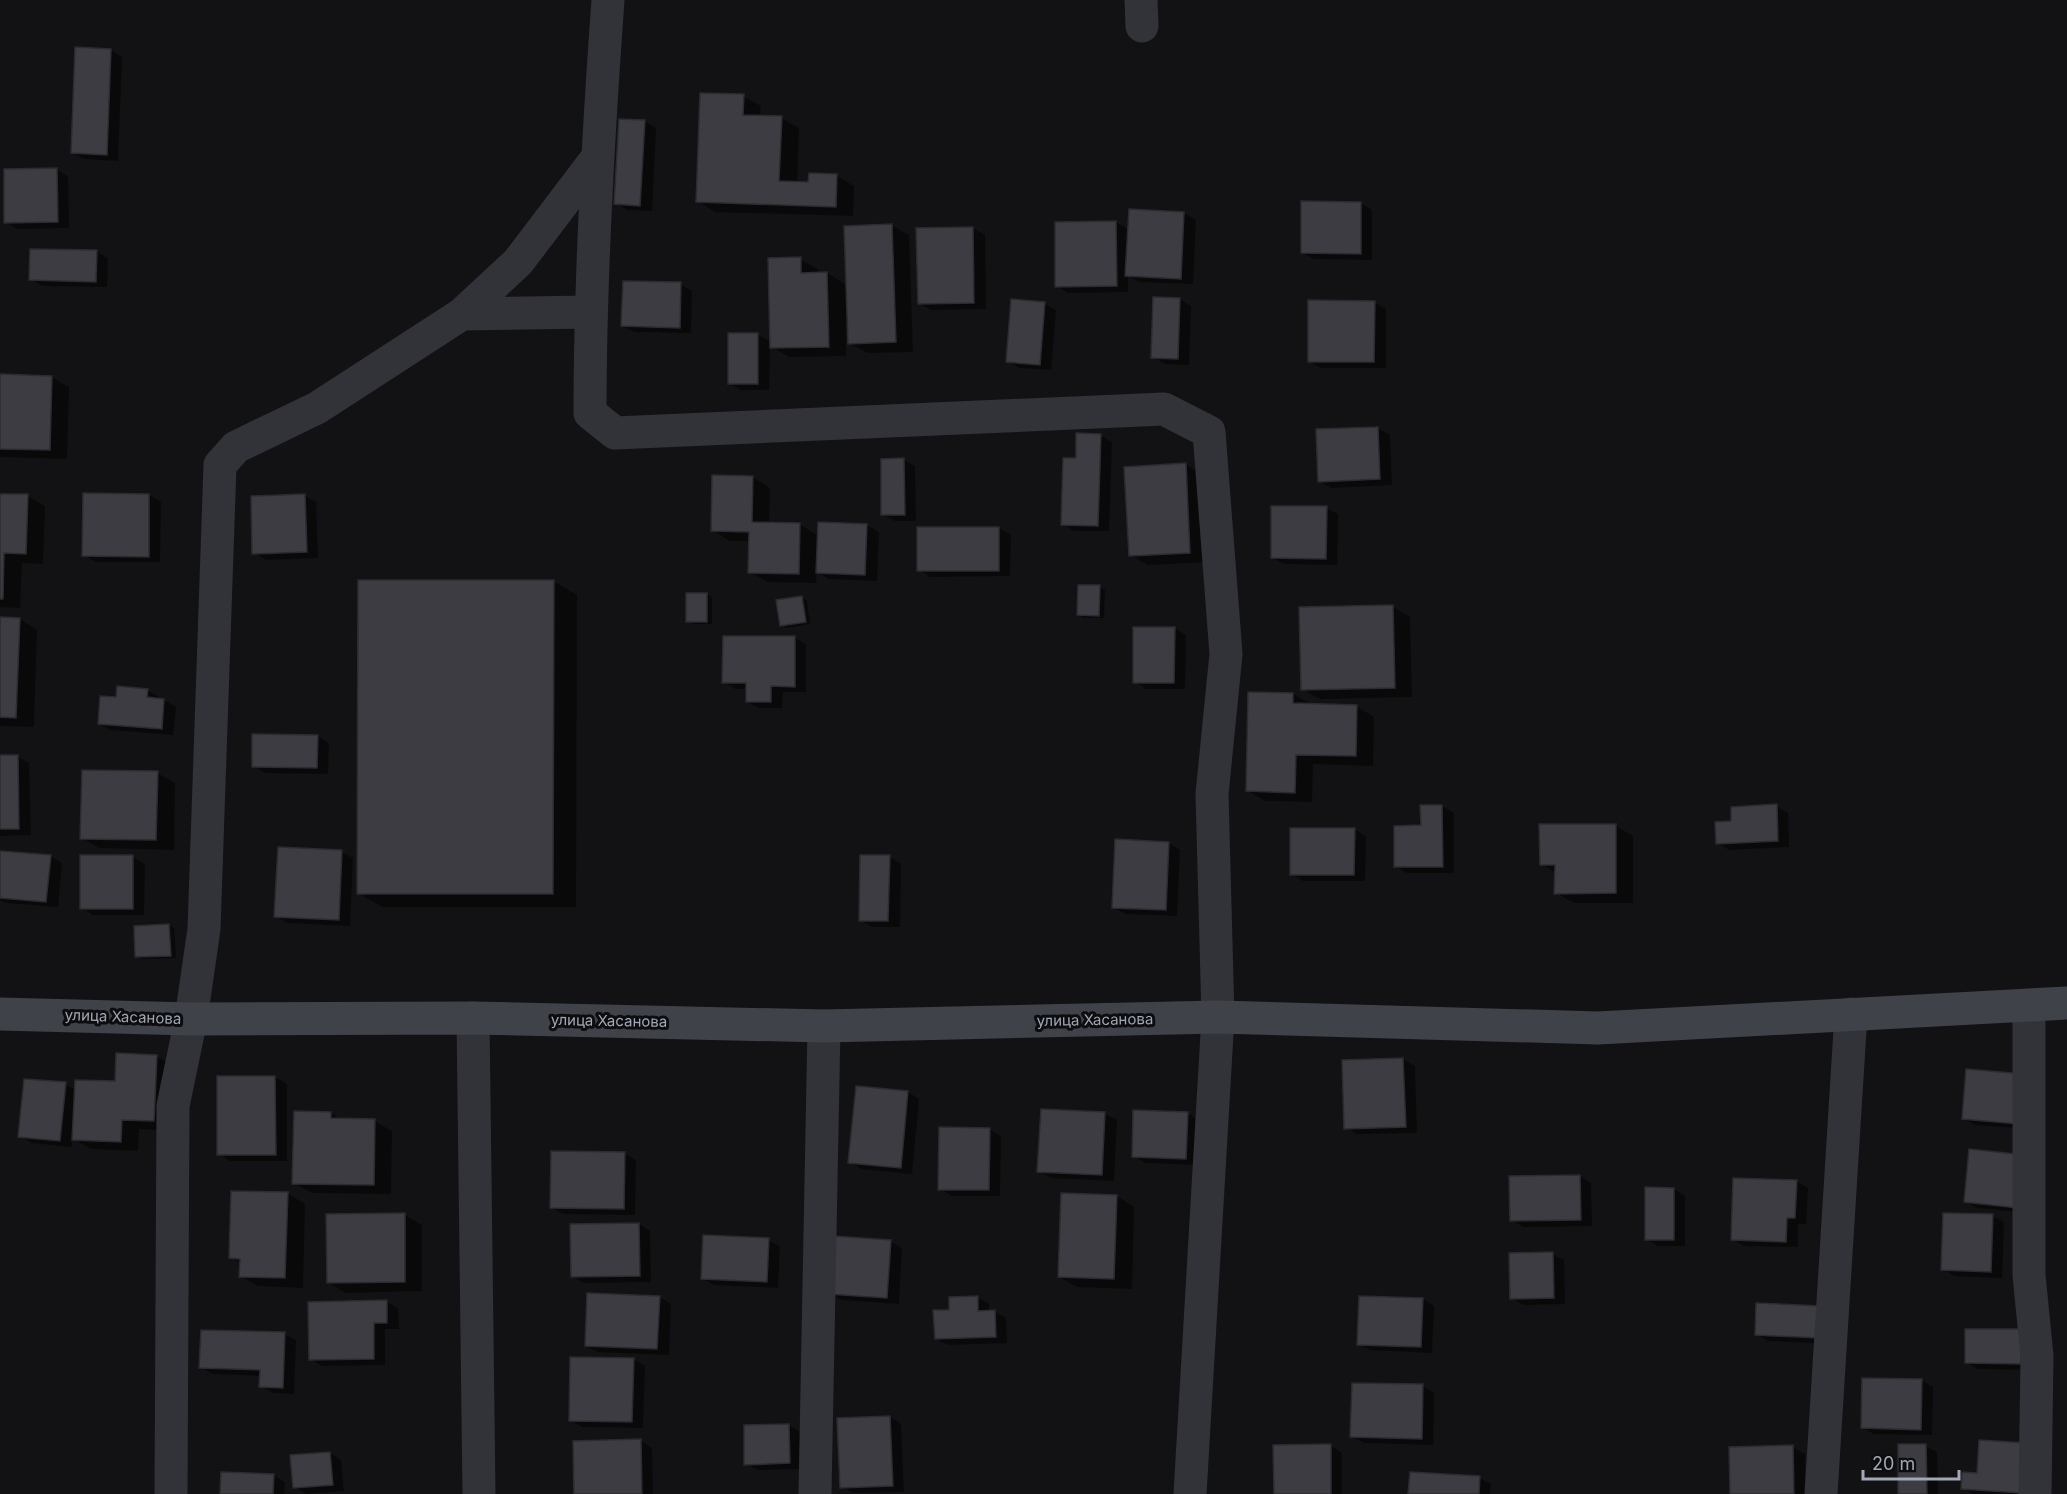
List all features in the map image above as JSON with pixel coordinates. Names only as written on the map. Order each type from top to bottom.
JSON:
[{"type":"street","points":[[608,0],[597,158],[590,312],[590,413],[615,433],[1164,409],[1209,432],[1226,654],[1212,794],[1218,1017],[1190,1494]]},
{"type":"street","points":[[171,1494],[173,1106],[191,1019],[204,929],[220,465],[236,447],[317,408],[462,314],[518,262],[597,158]]},
{"type":"street","points":[[462,314],[590,312]]},
{"type":"street","name":"улица Хасанова","points":[[0,1014],[191,1019],[473,1018],[824,1026],[1218,1017],[1598,1028],[2067,1003]]},
{"type":"street","points":[[2029,1005],[2029,1275],[2037,1356],[2035,1494]]},
{"type":"street","points":[[1821,1494],[1851,1014]]},
{"type":"street","points":[[473,1018],[478,1494]]},
{"type":"street","points":[[815,1494],[824,1026]]},
{"type":"building","points":[[75,47],[111,49],[107,155],[71,153]]},
{"type":"building","points":[[700,93],[744,94],[743,115],[782,116],[779,181],[808,182],[809,173],[837,174],[836,207],[696,202]]},
{"type":"building","points":[[619,119],[645,120],[640,206],[614,204]]},
{"type":"building","points":[[57,168],[58,222],[4,223],[4,169]]},
{"type":"building","points":[[1301,201],[1361,202],[1361,254],[1301,253]]},
{"type":"building","points":[[1129,209],[1184,212],[1181,279],[1125,276]]},
{"type":"building","points":[[1116,221],[1117,286],[1055,287],[1055,222]]},
{"type":"building","points":[[892,224],[896,342],[848,344],[844,226]]},
{"type":"building","points":[[973,227],[974,303],[918,304],[916,228]]},
{"type":"building","points":[[30,249],[97,250],[96,282],[29,280]]},
{"type":"building","points":[[801,257],[801,273],[827,272],[829,347],[770,348],[768,258]]},
{"type":"building","points":[[623,281],[681,282],[680,328],[621,326]]},
{"type":"building","points":[[1153,297],[1180,298],[1178,359],[1151,358]]},
{"type":"building","points":[[1011,299],[1045,302],[1040,365],[1006,362]]},
{"type":"building","points":[[1308,300],[1375,301],[1374,362],[1308,362]]},
{"type":"building","points":[[728,333],[758,333],[758,384],[728,384]]},
{"type":"building","points":[[0,374],[52,376],[50,450],[0,449]]},
{"type":"building","points":[[1378,427],[1380,479],[1318,482],[1316,429]]},
{"type":"building","points":[[1076,433],[1101,434],[1098,526],[1061,525],[1063,458],[1076,458]]},
{"type":"building","points":[[904,458],[905,515],[881,515],[881,459]]},
{"type":"building","points":[[1186,463],[1190,553],[1129,556],[1124,467]]},
{"type":"building","points":[[712,475],[753,476],[752,522],[800,523],[799,574],[748,573],[749,532],[711,531]]},
{"type":"building","points":[[83,493],[149,494],[149,557],[82,556]]},
{"type":"building","points":[[0,494],[28,494],[26,554],[4,553],[3,599],[0,599]]},
{"type":"building","points":[[305,494],[307,552],[252,554],[251,496]]},
{"type":"building","points":[[1271,506],[1327,506],[1326,559],[1271,558]]},
{"type":"building","points":[[818,522],[867,524],[865,575],[816,573]]},
{"type":"building","points":[[917,527],[999,527],[999,571],[917,571]]},
{"type":"building","points":[[358,580],[554,580],[553,894],[357,894]]},
{"type":"building","points":[[1078,585],[1100,585],[1099,616],[1077,615]]},
{"type":"building","points":[[686,593],[707,593],[707,622],[686,622]]},
{"type":"building","points":[[802,596],[806,622],[780,626],[776,600]]},
{"type":"building","points":[[1393,605],[1395,688],[1301,690],[1299,607]]},
{"type":"building","points":[[0,617],[20,618],[16,718],[0,717]]},
{"type":"building","points":[[1133,627],[1175,627],[1174,683],[1133,683]]},
{"type":"building","points":[[723,636],[795,636],[795,687],[771,686],[771,702],[746,702],[746,683],[722,683]]},
{"type":"building","points":[[117,686],[148,689],[147,697],[164,699],[162,729],[98,724],[100,696],[116,697]]},
{"type":"building","points":[[1248,692],[1293,693],[1293,703],[1357,705],[1356,756],[1296,755],[1295,793],[1246,791]]},
{"type":"building","points":[[252,734],[318,735],[317,768],[252,767]]},
{"type":"building","points":[[0,755],[18,755],[19,829],[0,829]]},
{"type":"building","points":[[82,770],[158,771],[156,840],[80,839]]},
{"type":"building","points":[[1777,804],[1778,841],[1716,844],[1715,822],[1731,821],[1731,807]]},
{"type":"building","points":[[1420,805],[1442,805],[1443,867],[1394,867],[1394,826],[1421,825]]},
{"type":"building","points":[[1539,824],[1616,824],[1616,893],[1554,894],[1555,865],[1540,865]]},
{"type":"building","points":[[1290,828],[1355,828],[1354,875],[1290,875]]},
{"type":"building","points":[[1115,839],[1169,842],[1166,910],[1112,908]]},
{"type":"building","points":[[278,847],[342,850],[339,920],[274,917]]},
{"type":"building","points":[[0,851],[51,855],[46,902],[0,898]]},
{"type":"building","points":[[80,855],[133,855],[133,909],[80,909]]},
{"type":"building","points":[[860,855],[890,855],[888,921],[859,921]]},
{"type":"building","points":[[169,924],[171,956],[135,957],[134,926]]},
{"type":"building","points":[[116,1053],[157,1055],[154,1121],[122,1120],[121,1142],[72,1140],[75,1080],[115,1081]]},
{"type":"building","points":[[1403,1058],[1406,1127],[1344,1129],[1342,1060]]},
{"type":"building","points":[[1966,1069],[2023,1074],[2019,1124],[1962,1119]]},
{"type":"building","points":[[217,1076],[275,1076],[276,1155],[217,1155]]},
{"type":"building","points":[[24,1079],[66,1082],[60,1141],[18,1137]]},
{"type":"building","points":[[856,1086],[908,1091],[901,1168],[848,1163]]},
{"type":"building","points":[[1041,1109],[1105,1112],[1102,1175],[1037,1172]]},
{"type":"building","points":[[1133,1110],[1188,1112],[1186,1159],[1132,1157]]},
{"type":"building","points":[[294,1111],[331,1112],[331,1118],[375,1119],[374,1185],[292,1184]]},
{"type":"building","points":[[939,1127],[990,1128],[989,1190],[938,1190]]},
{"type":"building","points":[[1969,1149],[2024,1155],[2018,1208],[1964,1202]]},
{"type":"building","points":[[551,1151],[625,1152],[624,1209],[550,1208]]},
{"type":"building","points":[[1580,1175],[1581,1220],[1510,1221],[1509,1176]]},
{"type":"building","points":[[1733,1178],[1797,1180],[1795,1218],[1787,1218],[1786,1242],[1731,1240]]},
{"type":"building","points":[[1645,1187],[1674,1188],[1674,1240],[1645,1240]]},
{"type":"building","points":[[231,1191],[288,1192],[285,1278],[239,1277],[240,1259],[229,1258]]},
{"type":"building","points":[[1061,1193],[1117,1195],[1114,1279],[1058,1277]]},
{"type":"building","points":[[405,1213],[405,1282],[327,1283],[326,1214]]},
{"type":"building","points":[[1943,1213],[1993,1214],[1991,1272],[1941,1270]]},
{"type":"building","points":[[639,1223],[640,1276],[571,1277],[570,1224]]},
{"type":"building","points":[[703,1235],[769,1238],[767,1282],[701,1279]]},
{"type":"building","points":[[832,1236],[891,1240],[887,1298],[828,1294]]},
{"type":"building","points":[[1553,1252],[1554,1298],[1510,1299],[1509,1253]]},
{"type":"building","points":[[587,1293],[660,1296],[657,1349],[585,1346]]},
{"type":"building","points":[[978,1296],[978,1311],[995,1310],[996,1337],[935,1339],[933,1310],[949,1310],[949,1297]]},
{"type":"building","points":[[1359,1296],[1423,1298],[1421,1347],[1357,1345]]},
{"type":"building","points":[[387,1300],[387,1323],[374,1323],[374,1359],[309,1360],[308,1302]]},
{"type":"building","points":[[1756,1303],[1821,1306],[1819,1338],[1755,1335]]},
{"type":"building","points":[[1965,1329],[2021,1329],[2021,1364],[1965,1363]]},
{"type":"building","points":[[201,1330],[285,1332],[283,1388],[259,1387],[260,1370],[199,1368]]},
{"type":"building","points":[[570,1357],[634,1358],[632,1422],[569,1421]]},
{"type":"building","points":[[1862,1378],[1922,1379],[1921,1430],[1861,1428]]},
{"type":"building","points":[[1352,1383],[1423,1384],[1422,1439],[1350,1437]]},
{"type":"building","points":[[890,1416],[893,1486],[840,1488],[837,1418]]},
{"type":"building","points":[[789,1424],[790,1463],[744,1465],[744,1425]]},
{"type":"building","points":[[641,1439],[642,1494],[574,1494],[573,1441]]},
{"type":"building","points":[[1979,1440],[2026,1443],[2022,1493],[1961,1489],[1962,1472],[1977,1473]]},
{"type":"building","points":[[1331,1444],[1331,1494],[1274,1494],[1273,1445]]},
{"type":"building","points":[[1898,1444],[1926,1444],[1927,1494],[1898,1494]]},
{"type":"building","points":[[1793,1445],[1794,1494],[1730,1494],[1729,1447]]},
{"type":"building","points":[[330,1452],[333,1485],[293,1488],[290,1455]]},
{"type":"building","points":[[221,1472],[274,1474],[273,1494],[220,1494]]},
{"type":"building","points":[[1410,1472],[1480,1476],[1479,1494],[1408,1494]]}]
